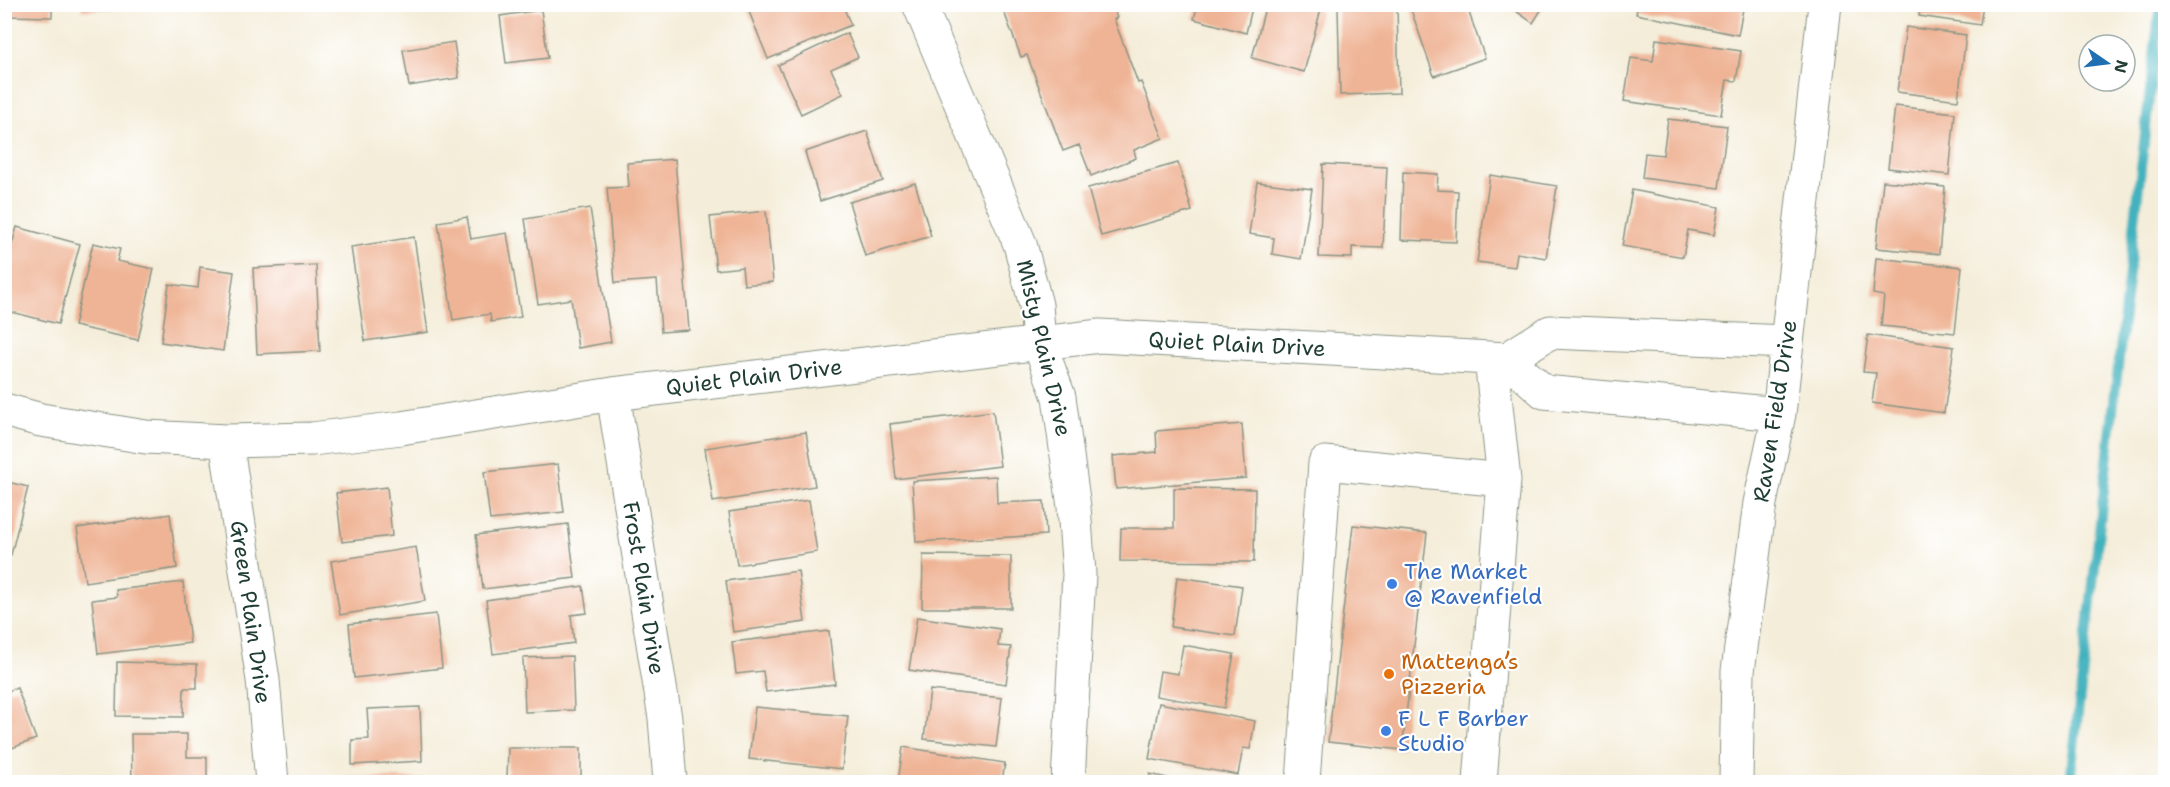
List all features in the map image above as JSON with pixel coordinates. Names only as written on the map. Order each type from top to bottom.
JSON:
[{"type":"street","name":"Misty Plain Drive","points":[[919,4],[1020,244],[1036,305],[1039,342],[1059,397],[1074,507],[1079,574],[1068,783]]},
{"type":"street","name":"Raven Field Drive","points":[[1736,783],[1738,671],[1760,503],[1779,414],[1825,4]]},
{"type":"street","points":[[1499,359],[1550,332],[1787,342]]},
{"type":"street","name":"Quiet Plain Drive","points":[[4,410],[41,420],[146,437],[226,441],[323,438],[614,394],[1100,336],[1499,359]]},
{"type":"street","points":[[1499,359],[1544,392],[1779,414]]},
{"type":"street","points":[[1480,783],[1504,480],[1499,359]]},
{"type":"street","name":"Frost Plain Drive","points":[[614,394],[665,718],[670,783]]},
{"type":"street","name":"Green Plain Drive","points":[[226,441],[263,680],[272,783]]},
{"type":"street","points":[[1303,783],[1325,463],[1504,480]]},
{"type":"building","points":[[5,4],[52,4],[52,17],[5,16]]},
{"type":"building","points":[[81,4],[141,4],[141,6],[82,11]]},
{"type":"building","points":[[746,4],[842,4],[851,25],[768,59]]},
{"type":"building","points":[[1001,4],[1112,4],[1117,18],[1114,19],[1138,83],[1141,82],[1163,138],[1134,150],[1136,158],[1091,176],[1079,145],[1063,151],[1027,55],[1021,57]]},
{"type":"building","points":[[1198,4],[1253,4],[1246,33],[1194,19]]},
{"type":"building","points":[[1266,4],[1304,4],[1321,9],[1304,72],[1252,58]]},
{"type":"building","points":[[1409,4],[1466,4],[1485,58],[1434,76]]},
{"type":"building","points":[[1506,4],[1545,4],[1533,23]]},
{"type":"building","points":[[1638,4],[1744,4],[1738,35],[1636,14]]},
{"type":"building","points":[[1921,4],[1983,4],[1980,25],[1919,16]]},
{"type":"building","points":[[1397,6],[1399,93],[1340,95],[1338,7]]},
{"type":"building","points":[[541,10],[548,58],[506,63],[500,16]]},
{"type":"building","points":[[1906,27],[1966,35],[1958,100],[1897,92]]},
{"type":"building","points":[[847,33],[858,57],[831,69],[843,94],[801,114],[778,65]]},
{"type":"building","points":[[1656,39],[1741,51],[1736,81],[1727,80],[1721,115],[1624,101],[1631,58],[1653,61]]},
{"type":"building","points":[[454,42],[459,78],[409,86],[403,50]]},
{"type":"building","points":[[1895,106],[1955,113],[1949,175],[1888,168]]},
{"type":"building","points":[[1668,119],[1727,126],[1719,188],[1642,178],[1645,153],[1663,155]]},
{"type":"building","points":[[867,131],[883,181],[820,201],[805,152]]},
{"type":"building","points":[[675,159],[689,330],[661,332],[657,280],[615,283],[607,188],[629,187],[627,163]]},
{"type":"building","points":[[1178,163],[1192,211],[1101,236],[1088,188]]},
{"type":"building","points":[[1323,164],[1387,167],[1383,248],[1352,247],[1352,258],[1319,257]]},
{"type":"building","points":[[1403,172],[1438,174],[1437,190],[1458,191],[1456,242],[1401,240]]},
{"type":"building","points":[[1490,175],[1557,186],[1546,258],[1517,253],[1515,267],[1477,262]]},
{"type":"building","points":[[1883,181],[1945,187],[1939,254],[1876,248]]},
{"type":"building","points":[[1257,182],[1312,189],[1301,259],[1272,254],[1274,238],[1249,234]]},
{"type":"building","points":[[915,183],[931,236],[865,256],[849,202]]},
{"type":"building","points":[[1632,190],[1719,207],[1714,235],[1688,230],[1683,257],[1622,246]]},
{"type":"building","points":[[590,208],[611,342],[578,348],[571,299],[538,304],[525,219]]},
{"type":"building","points":[[766,211],[773,282],[744,285],[742,267],[716,270],[710,217]]},
{"type":"building","points":[[467,217],[471,239],[507,233],[521,317],[491,322],[490,314],[453,320],[438,222]]},
{"type":"building","points":[[17,227],[80,244],[58,324],[4,310],[4,272]]},
{"type":"building","points":[[414,237],[428,332],[365,341],[351,247]]},
{"type":"building","points":[[93,243],[120,249],[117,261],[154,269],[138,340],[74,326]]},
{"type":"building","points":[[1876,258],[1962,267],[1955,333],[1881,326],[1884,296],[1873,294]]},
{"type":"building","points":[[316,265],[320,351],[257,354],[253,268]]},
{"type":"building","points":[[200,267],[234,272],[223,351],[161,342],[169,284],[198,288]]},
{"type":"building","points":[[1868,335],[1954,347],[1944,413],[1872,403],[1876,373],[1863,372]]},
{"type":"building","points":[[993,411],[1000,466],[896,479],[890,424]]},
{"type":"building","points":[[1242,424],[1246,478],[1116,489],[1113,456],[1157,452],[1156,431]]},
{"type":"building","points":[[806,432],[815,486],[713,502],[705,448]]},
{"type":"building","points":[[558,464],[564,512],[490,520],[484,472]]},
{"type":"building","points":[[996,476],[997,503],[1044,501],[1046,535],[916,542],[912,481]]},
{"type":"building","points":[[4,481],[28,487],[11,555],[4,554]]},
{"type":"building","points":[[387,487],[392,536],[342,542],[336,493]]},
{"type":"building","points":[[1174,488],[1255,489],[1254,562],[1120,561],[1121,528],[1174,528]]},
{"type":"building","points":[[809,500],[817,552],[737,565],[729,512]]},
{"type":"building","points":[[170,514],[177,568],[85,582],[77,528]]},
{"type":"building","points":[[568,524],[575,578],[483,589],[476,535]]},
{"type":"building","points":[[1353,525],[1427,533],[1402,750],[1328,742]]},
{"type":"building","points":[[416,547],[425,601],[340,615],[331,561]]},
{"type":"building","points":[[923,555],[1011,556],[1011,608],[922,608]]},
{"type":"building","points":[[798,571],[805,622],[733,632],[726,581]]},
{"type":"building","points":[[1177,577],[1242,586],[1235,636],[1171,627]]},
{"type":"building","points":[[183,582],[190,643],[98,654],[92,600],[117,597],[116,590]]},
{"type":"building","points":[[583,586],[587,613],[571,615],[574,643],[493,654],[486,600]]},
{"type":"building","points":[[436,614],[442,668],[354,678],[349,624]]},
{"type":"building","points":[[917,617],[1000,629],[998,646],[1011,647],[1006,684],[909,670]]},
{"type":"building","points":[[829,631],[835,684],[766,692],[763,671],[736,674],[732,642]]},
{"type":"building","points":[[1183,645],[1234,654],[1224,708],[1156,696],[1160,671],[1178,674]]},
{"type":"building","points":[[572,656],[574,710],[525,712],[523,658]]},
{"type":"building","points":[[117,662],[197,664],[197,688],[184,688],[183,717],[116,716]]},
{"type":"building","points":[[17,688],[36,739],[4,751],[4,692]]},
{"type":"building","points":[[930,690],[1002,698],[996,747],[924,739]]},
{"type":"building","points":[[1159,703],[1255,721],[1250,749],[1243,748],[1238,775],[1149,759]]},
{"type":"building","points":[[420,707],[422,761],[352,765],[352,740],[369,739],[367,709]]},
{"type":"building","points":[[755,707],[848,716],[842,769],[749,759]]},
{"type":"building","points":[[131,734],[187,734],[187,757],[207,757],[207,782],[132,782]]},
{"type":"building","points":[[903,747],[1005,763],[1002,782],[898,782]]},
{"type":"building","points":[[508,748],[581,748],[581,782],[531,782],[531,777],[507,777]]},
{"type":"building","points":[[1150,774],[1183,782],[1148,782]]},
{"type":"building","points":[[349,777],[427,779],[427,782],[349,782]]},
{"type":"waterway","points":[[2070,782],[2160,4]]},
{"type":"place","name":"The Market @ Ravenfield","points":[[1392,584]]},
{"type":"place","name":"Mattenga’s Pizzeria","points":[[1389,674]]},
{"type":"place","name":"F L F Barber Studio","points":[[1386,731]]}]
